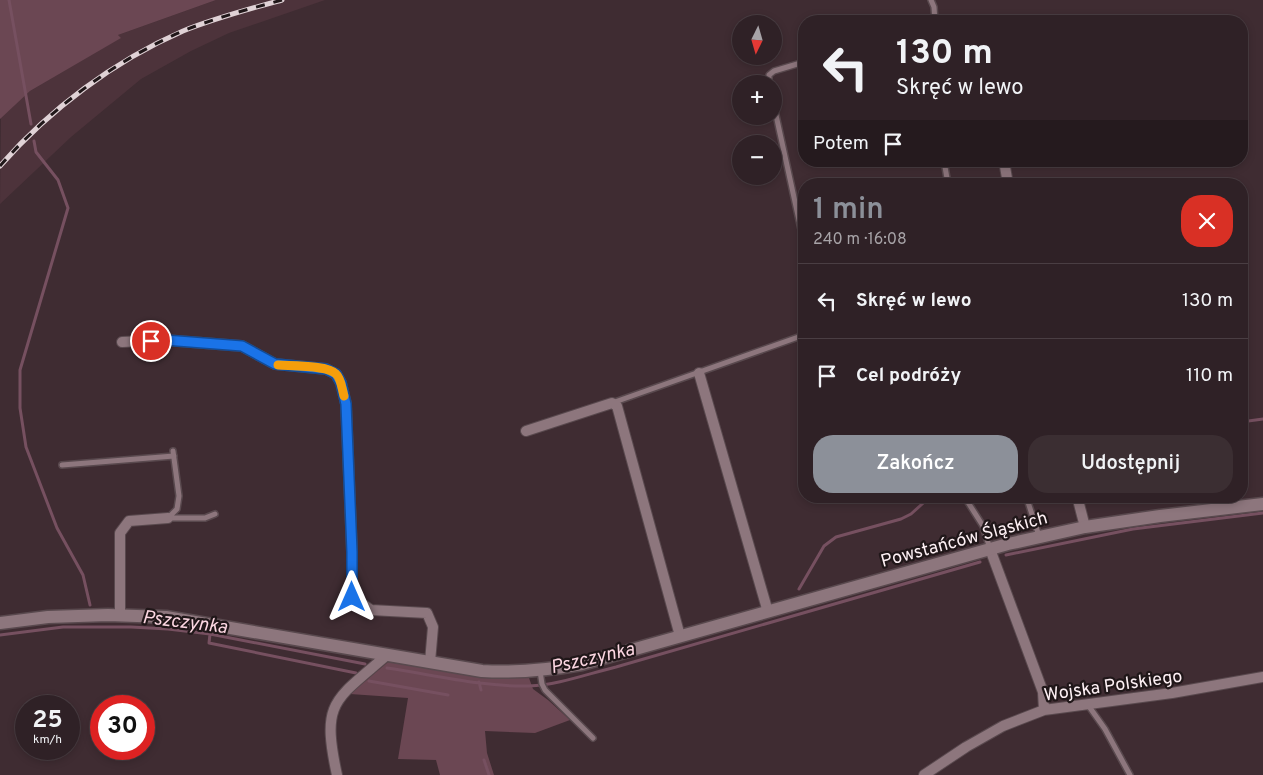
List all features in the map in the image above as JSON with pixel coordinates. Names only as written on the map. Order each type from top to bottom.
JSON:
[{"type":"street","points":[[122,342],[165,340],[242,346],[275,364],[326,369],[336,374],[341,383],[346,404],[352,597],[371,610],[427,613],[433,627],[430,662]]},
{"type":"street","points":[[699,373],[768,612]]},
{"type":"street","points":[[526,431],[612,403],[617,406],[680,636]]},
{"type":"street","points":[[1079,503],[1085,528]]},
{"type":"street","name":"Powstańców Śląskich","points":[[0,623],[48,617],[120,616],[175,619],[482,671],[540,671],[582,664],[990,549],[1039,537],[1160,516],[1263,504]]},
{"type":"street","points":[[120,616],[120,533],[129,521],[168,518]]},
{"type":"street","points":[[990,549],[1043,692],[1044,710]]},
{"type":"street","points":[[337,775],[330,745],[331,717],[334,707],[346,690],[387,655]]},
{"type":"street","name":"Wojska Polskiego","points":[[924,775],[966,747],[1003,726],[1044,710],[1172,693],[1263,678]]},
{"type":"lane","points":[[931,0],[935,15]]},
{"type":"lane","points":[[769,75],[774,71],[798,64]]},
{"type":"lane","points":[[778,125],[798,215]]},
{"type":"lane","points":[[612,403],[798,337]]},
{"type":"lane","points":[[62,465],[174,454],[179,496],[177,509],[168,518]]},
{"type":"lane","points":[[968,503],[983,526],[990,549]]},
{"type":"lane","points":[[1028,503],[1039,537]]},
{"type":"lane","points":[[168,518],[205,518],[215,514]]},
{"type":"lane","points":[[540,671],[545,690],[578,721],[592,738]]},
{"type":"lane","points":[[1087,704],[1105,728],[1130,775]]},
{"type":"shaded area","points":[[0,0],[216,0],[118,35],[121,38],[30,91],[0,119]]},
{"type":"shaded area","points":[[216,0],[325,0],[229,33],[191,51],[141,79],[71,137],[0,204],[1,117],[30,91],[120,38],[118,35]]},
{"type":"shaded area","points":[[388,662],[478,677],[529,678],[533,689],[570,720],[535,733],[485,731],[487,753],[494,775],[440,775],[436,760],[398,759],[408,698],[350,694]]},
{"type":"waterway","points":[[9,0],[31,124]]},
{"type":"waterway","points":[[34,141],[36,152],[58,180],[68,208],[20,370],[20,408],[26,447],[57,528],[83,575],[90,605]]},
{"type":"waterway","name":"Pszczynka","points":[[1248,421],[1263,419]]},
{"type":"waterway","name":"Pszczynka","points":[[799,589],[824,546],[836,537],[901,519],[911,514],[923,503]]},
{"type":"waterway","points":[[1006,555],[1133,529],[1263,513]]},
{"type":"waterway","name":"Pszczynka","points":[[387,668],[494,685],[529,686],[551,684],[980,562]]},
{"type":"waterway","name":"Pszczynka","points":[[0,635],[63,627],[168,629],[210,634],[365,664]]},
{"type":"waterway","points":[[210,634],[209,643],[356,673]]},
{"type":"waterway","points":[[369,681],[448,695]]},
{"type":"waterway","name":"Pszczynka","points":[[479,682],[481,690]]},
{"type":"waterway","points":[[484,760],[489,775]]},
{"type":"railway","points":[[0,166],[19,145],[62,106],[84,88],[132,57],[157,43],[195,26],[282,0]]},
{"type":"slow traffic","points":[[278,365],[326,369],[336,374],[341,383],[344,396]]},
{"type":"route","points":[[151,341],[165,340],[242,346],[275,364],[326,369],[336,374],[341,383],[346,404],[352,597]]}]
